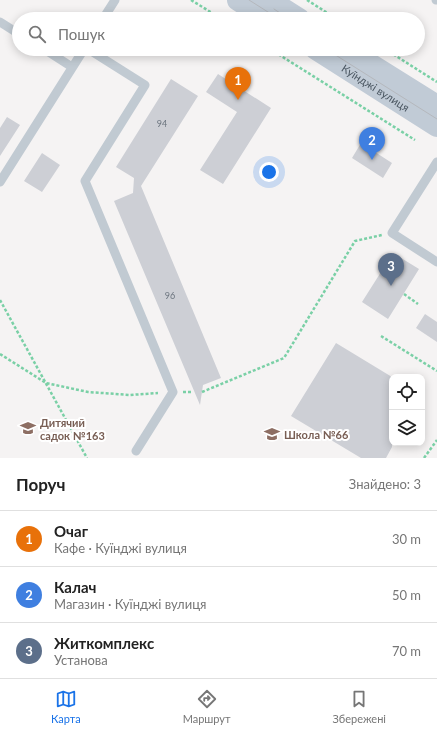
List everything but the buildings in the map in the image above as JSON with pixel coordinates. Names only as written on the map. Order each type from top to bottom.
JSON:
[{"type":"main road","points":[[238,0],[257,12]]},
{"type":"main road","points":[[268,0],[288,12]]},
{"type":"main road","name":"Куїнджі вулиця","points":[[327,56],[437,126]]},
{"type":"main road","name":"Куїнджі вулиця","points":[[357,56],[437,106]]},
{"type":"lane","points":[[107,12],[115,0]]},
{"type":"lane","points":[[0,22],[12,30]]},
{"type":"lane","points":[[55,56],[72,67]]},
{"type":"lane","points":[[0,182],[79,56]]},
{"type":"lane","points":[[99,56],[145,85],[85,181],[173,392],[136,451]]},
{"type":"lane","points":[[437,162],[392,233],[437,262]]},
{"type":"path","points":[[191,0],[211,12]]},
{"type":"path","points":[[307,0],[326,12]]},
{"type":"path","points":[[281,56],[415,140]]},
{"type":"path","points":[[396,56],[437,82]]},
{"type":"path","points":[[202,392],[284,358],[355,241],[392,233]]},
{"type":"path","points":[[404,294],[418,304]]},
{"type":"path","points":[[0,300],[87,458]]},
{"type":"path","points":[[381,336],[437,370]]},
{"type":"path","points":[[0,354],[46,383],[88,392],[130,395],[173,392]]},
{"type":"path","points":[[424,458],[437,440]]},
{"type":"tram line","points":[[249,0],[268,12]]},
{"type":"tram line","points":[[274,9],[278,12]]},
{"type":"tram line","points":[[337,56],[437,119]]},
{"type":"place","name":"Очаг","points":[[238,100]]},
{"type":"place","name":"Калач","points":[[372,160]]},
{"type":"place","name":"Житкомплекс","points":[[391,286]]},
{"type":"place","name":"Дитячий садок №163","points":[[28,428]]},
{"type":"place","name":"Школа №66","points":[[272,434]]}]
